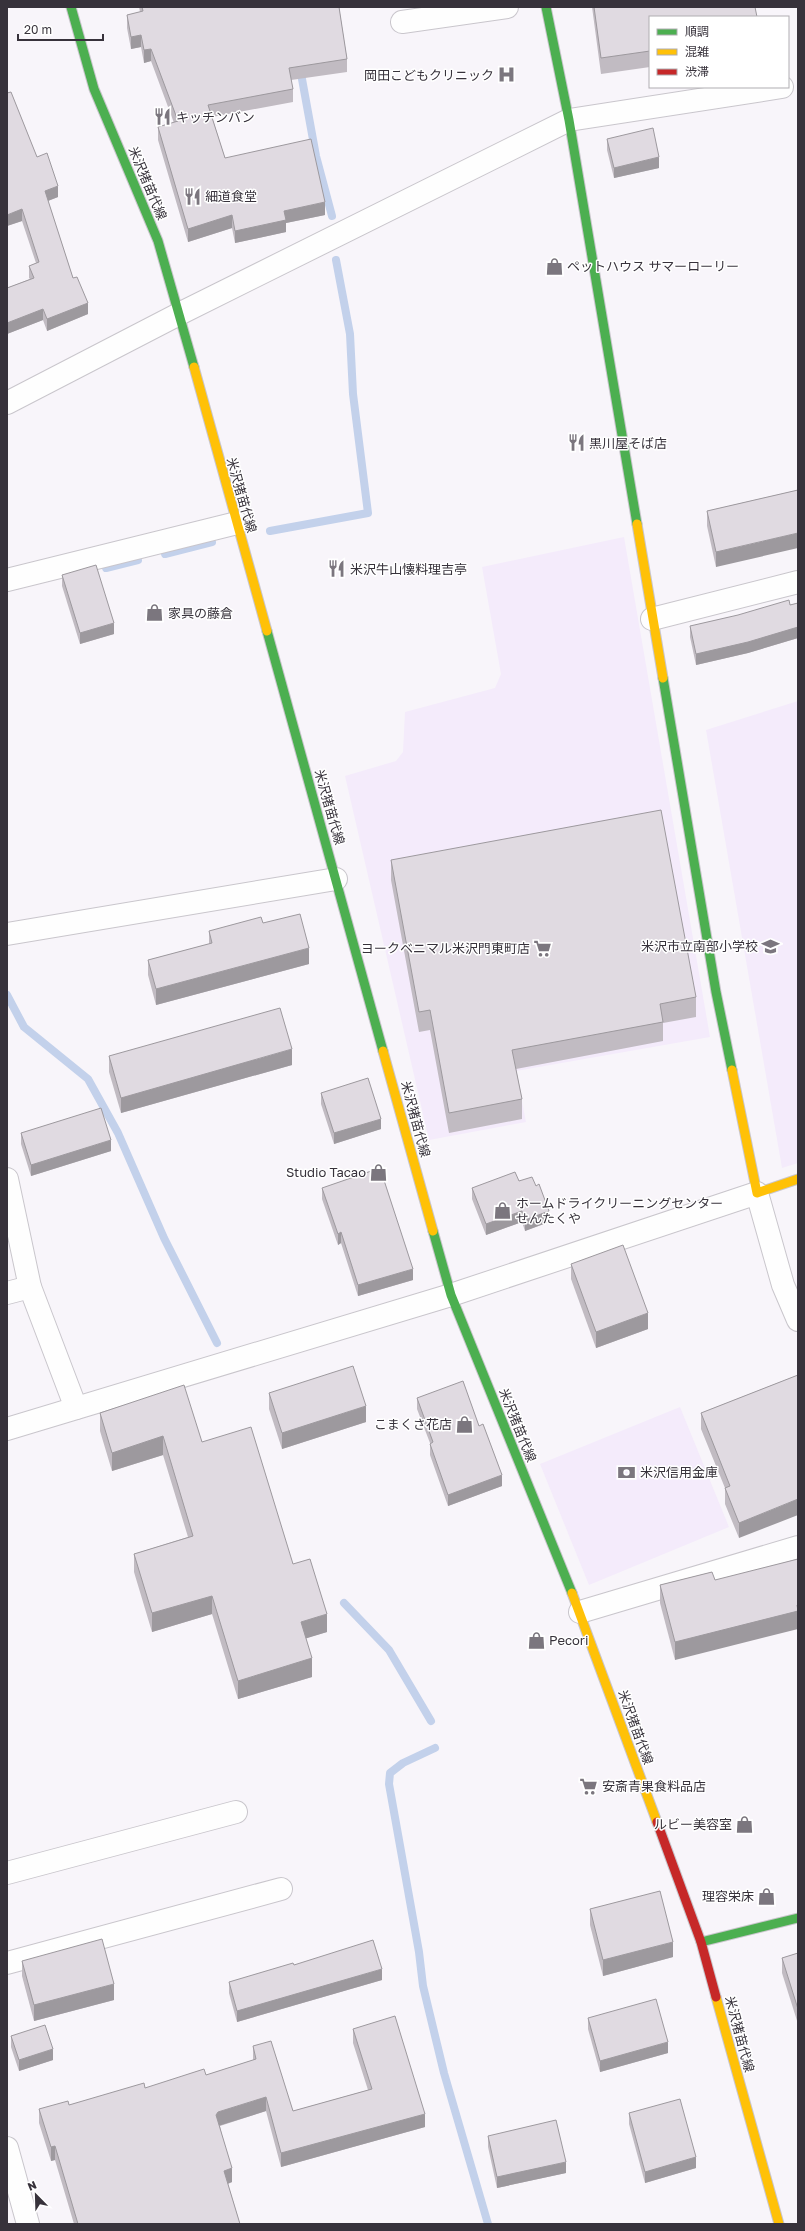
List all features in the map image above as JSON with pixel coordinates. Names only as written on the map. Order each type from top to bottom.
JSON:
[{"type":"main road","name":"米沢猪苗代線","points":[[71,7],[94,89],[158,240],[451,1295],[580,1612],[701,1942],[779,2224]]},
{"type":"main road","points":[[546,7],[569,120],[716,992],[757,1193],[798,1179]]},
{"type":"main road","points":[[701,1942],[798,1918]]},
{"type":"street","points":[[402,22],[508,7]]},
{"type":"street","points":[[7,403],[179,314],[569,120],[776,88]]},
{"type":"street","points":[[7,580],[237,523]]},
{"type":"street","points":[[652,619],[798,582]]},
{"type":"street","points":[[7,934],[336,879]]},
{"type":"street","points":[[7,1179],[30,1287],[76,1408]]},
{"type":"street","points":[[7,1429],[451,1295],[757,1193],[783,1285],[798,1320]]},
{"type":"street","points":[[7,1293],[30,1287]]},
{"type":"street","points":[[580,1612],[798,1547]]},
{"type":"street","points":[[7,1872],[236,1812]]},
{"type":"street","points":[[7,1963],[281,1889]]},
{"type":"street","points":[[7,2148],[28,2224]]},
{"type":"shaded area","points":[[624,537],[710,1037],[516,1071],[526,1122],[429,1140],[345,776],[396,761],[403,752],[405,712],[495,688],[501,674],[482,567]]},
{"type":"shaded area","name":"米沢市立南部小学校","points":[[798,701],[798,1163],[782,1168],[706,730]]},
{"type":"shaded area","points":[[680,1407],[729,1527],[589,1585],[540,1464]]},
{"type":"building","points":[[142,7],[339,7],[347,59],[289,68],[293,89],[208,105],[225,158],[311,139],[325,202],[284,211],[286,220],[235,231],[232,215],[188,229],[158,127],[178,121],[151,49],[144,50],[141,35],[131,37],[127,15],[143,11]]},
{"type":"building","points":[[594,7],[755,7],[757,16],[649,16],[649,51],[601,58]]},
{"type":"building","points":[[11,92],[37,157],[47,153],[58,186],[45,191],[73,278],[77,277],[88,303],[47,319],[43,309],[7,323],[7,288],[34,278],[29,266],[39,262],[22,209],[7,215],[7,93]]},
{"type":"building","points":[[653,128],[659,157],[614,168],[607,139]]},
{"type":"building","points":[[798,490],[798,533],[716,552],[707,511]]},
{"type":"building","points":[[96,565],[114,623],[80,633],[62,575]]},
{"type":"building","points":[[789,600],[790,605],[798,603],[798,627],[748,642],[696,654],[690,626],[738,615]]},
{"type":"building","name":"ヨークベニマル米沢門東町店","points":[[661,810],[696,997],[660,1004],[663,1022],[512,1050],[522,1099],[449,1113],[430,1010],[419,1012],[391,860]]},
{"type":"building","points":[[300,914],[309,948],[156,989],[148,960],[212,943],[209,931],[261,917],[263,923]]},
{"type":"building","points":[[280,1008],[292,1049],[121,1098],[109,1056]]},
{"type":"building","points":[[368,1078],[381,1119],[334,1133],[321,1093]]},
{"type":"building","points":[[101,1108],[111,1140],[31,1165],[21,1133]]},
{"type":"building","points":[[380,1168],[413,1269],[358,1285],[341,1232],[338,1234],[322,1188]]},
{"type":"building","points":[[515,1172],[519,1181],[532,1177],[536,1186],[539,1184],[549,1211],[525,1220],[522,1211],[486,1224],[472,1188]]},
{"type":"building","points":[[623,1245],[648,1313],[596,1332],[571,1264]]},
{"type":"building","points":[[353,1366],[366,1406],[282,1433],[269,1393]]},
{"type":"building","points":[[798,1375],[798,1499],[739,1523],[725,1488],[730,1486],[701,1413]]},
{"type":"building","points":[[463,1381],[479,1426],[483,1424],[502,1475],[448,1495],[430,1444],[433,1442],[417,1398]]},
{"type":"building","points":[[184,1385],[202,1442],[251,1427],[293,1564],[310,1559],[327,1614],[301,1622],[312,1658],[238,1681],[212,1596],[152,1613],[134,1554],[193,1536],[163,1436],[112,1453],[100,1413]]},
{"type":"building","points":[[798,1559],[798,1611],[675,1642],[660,1585],[712,1572],[715,1580]]},
{"type":"building","points":[[660,1891],[673,1942],[603,1960],[590,1909]]},
{"type":"building","points":[[102,1939],[114,1984],[34,2005],[22,1961]]},
{"type":"building","points":[[373,1940],[382,1969],[237,2011],[229,1982],[293,1963],[294,1965]]},
{"type":"building","points":[[798,1953],[798,2009],[782,1958]]},
{"type":"building","points":[[656,1999],[668,2042],[600,2061],[588,2018]]},
{"type":"building","points":[[395,2016],[425,2114],[281,2153],[266,2097],[218,2112],[216,2115],[232,2168],[224,2171],[240,2224],[78,2224],[55,2146],[51,2147],[39,2109],[68,2101],[69,2105],[144,2083],[145,2088],[204,2069],[206,2075],[256,2059],[253,2046],[271,2041],[293,2111],[372,2089],[353,2029]]},
{"type":"building","points":[[45,2025],[53,2049],[19,2060],[11,2036]]},
{"type":"building","points":[[680,2099],[696,2157],[645,2172],[629,2113]]},
{"type":"building","points":[[556,2120],[566,2162],[497,2177],[488,2136]]},
{"type":"waterway","points":[[300,68],[316,156],[332,216]]},
{"type":"waterway","points":[[270,531],[368,513],[353,394],[350,334],[336,260]]},
{"type":"waterway","points":[[165,554],[212,542]]},
{"type":"waterway","points":[[106,568],[138,560]]},
{"type":"waterway","points":[[7,995],[24,1027],[88,1079],[118,1133],[164,1238],[217,1343]]},
{"type":"waterway","points":[[344,1603],[389,1650],[431,1721]]},
{"type":"waterway","points":[[435,1748],[403,1763],[390,1773],[389,1784],[419,1952],[423,1986],[444,2073],[488,2224]]},
{"type":"traffic: fast","points":[[71,7],[94,89],[158,241],[194,367]]},
{"type":"traffic: fast","points":[[546,7],[569,120],[637,524]]},
{"type":"traffic: fast","points":[[267,631],[383,1051]]},
{"type":"traffic: fast","points":[[663,678],[716,992],[732,1070]]},
{"type":"traffic: fast","points":[[433,1231],[451,1295],[572,1593]]},
{"type":"traffic: fast","points":[[701,1942],[798,1918]]},
{"type":"traffic: slow","points":[[194,367],[267,631]]},
{"type":"traffic: slow","points":[[637,524],[663,678]]},
{"type":"traffic: slow","points":[[383,1051],[433,1231]]},
{"type":"traffic: slow","points":[[732,1070],[757,1193],[798,1179]]},
{"type":"traffic: slow","points":[[572,1593],[657,1822]]},
{"type":"traffic: slow","points":[[716,1997],[779,2224]]},
{"type":"traffic: jam","points":[[657,1822],[701,1942],[716,1997]]},
{"type":"place","name":"岡田こどもクリニック","points":[[507,75]]},
{"type":"place","name":"キッチンバン","points":[[163,117]]},
{"type":"place","name":"細道食堂","points":[[192,196]]},
{"type":"place","name":"ペットハウス サマーローリー","points":[[554,266]]},
{"type":"place","name":"黒川屋そば店","points":[[576,443]]},
{"type":"place","name":"米沢牛山懐料理吉亭","points":[[337,569]]},
{"type":"place","name":"家具の藤倉","points":[[155,613]]},
{"type":"place","name":"米沢市立南部小学校","points":[[771,946]]},
{"type":"place","name":"ヨークベニマル米沢門東町店","points":[[543,948]]},
{"type":"place","name":"Studio Tacao","points":[[379,1172]]},
{"type":"place","name":"ホームドライクリーニングセンター せんたくや","points":[[503,1210]]},
{"type":"place","name":"こまくさ花店","points":[[465,1424]]},
{"type":"place","name":"米沢信用金庫","points":[[627,1472]]},
{"type":"place","name":"Pecori","points":[[536,1640]]},
{"type":"place","name":"安斎青果食料品店","points":[[589,1786]]},
{"type":"place","name":"ルビー美容室","points":[[745,1824]]},
{"type":"place","name":"理容栄床","points":[[767,1896]]}]
